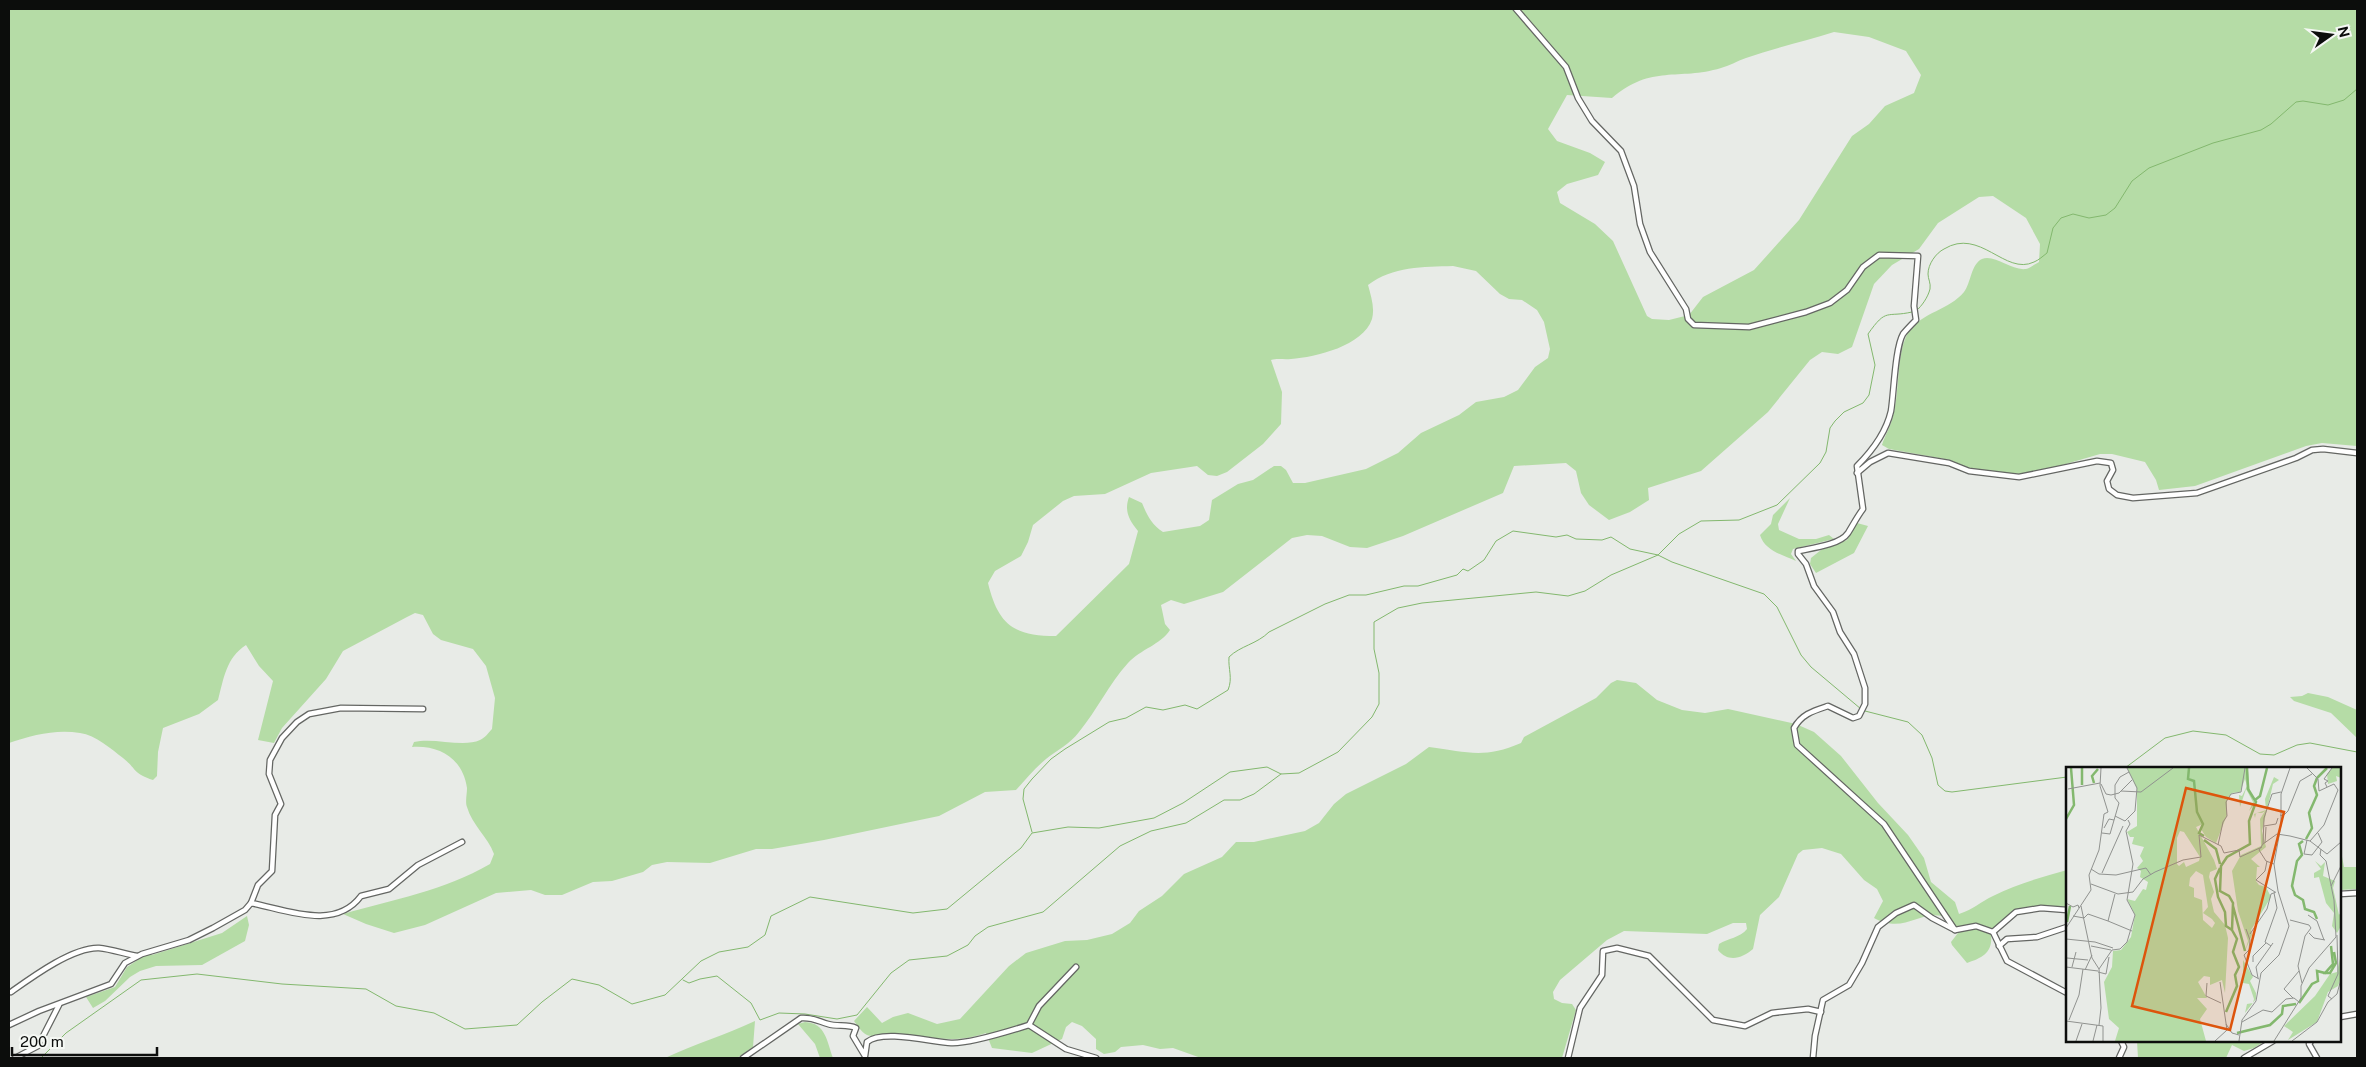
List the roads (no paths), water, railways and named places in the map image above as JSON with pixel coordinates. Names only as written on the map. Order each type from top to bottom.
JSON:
[{"type":"street","points":[[1516,9],[1566,67],[1578,98],[1592,121],[1621,151],[1634,186],[1640,224],[1650,252],[1686,309],[1688,319],[1694,325],[1749,327],[1806,312],[1830,303],[1847,290],[1863,267],[1879,255],[1918,256],[1914,306],[1916,320],[1903,335],[1898,349],[1891,412],[1883,434],[1874,448],[1857,466],[1863,509],[1851,524],[1847,534],[1840,539],[1798,551],[1798,554],[1806,564],[1814,586],[1833,612],[1840,632],[1854,654],[1866,688],[1865,704],[1858,716],[1853,718],[1828,706],[1800,717],[1794,728],[1797,745],[1884,824],[1955,930]]},
{"type":"street","points":[[1858,473],[1870,462],[1888,453],[1949,463],[1969,471],[2019,477],[2096,461],[2106,461],[2110,463],[2113,470],[2107,481],[2109,489],[2117,495],[2133,498],[2181,496],[2209,490],[2312,450],[2324,449],[2357,453]]},
{"type":"street","points":[[9,1024],[111,984],[125,964],[137,956],[189,940],[245,910],[251,903],[258,885],[272,871],[275,815],[281,804],[269,774],[270,760],[288,730],[309,714],[341,708],[423,709]]},
{"type":"street","points":[[251,903],[299,914],[327,915],[343,912],[353,907],[361,896],[389,890],[418,865],[462,842]]},
{"type":"street","points":[[2341,894],[2357,893]]},
{"type":"street","points":[[1813,1058],[1823,1000],[1850,985],[1878,927],[1896,913],[1914,905],[1932,918],[1955,930],[1976,926],[1992,932],[2007,962],[2066,993]]},
{"type":"street","points":[[1992,932],[2016,912],[2041,908],[2066,910]]},
{"type":"street","points":[[1999,946],[2007,939],[2037,937],[2066,927]]},
{"type":"street","points":[[11,992],[48,966],[85,951],[98,948],[137,956]]},
{"type":"street","points":[[1568,1058],[1580,1008],[1602,975],[1603,951],[1617,948],[1649,956],[1714,1020],[1745,1026],[1772,1013],[1808,1009],[1821,1012]]},
{"type":"street","points":[[742,1058],[801,1018],[814,1018],[830,1025],[841,1024],[856,1028],[853,1036],[865,1056],[867,1042],[874,1038],[903,1037],[952,1043],[978,1040],[1029,1025],[1038,1006],[1076,967]]},
{"type":"street","points":[[15,1058],[38,1046],[59,1005]]},
{"type":"street","points":[[2341,1017],[2357,1014]]},
{"type":"street","points":[[1029,1025],[1066,1049],[1096,1058]]},
{"type":"street","points":[[2119,1058],[2124,1047],[2122,1042]]},
{"type":"street","points":[[2244,1058],[2270,1042]]},
{"type":"street","points":[[2310,1042],[2309,1044],[2317,1058]]},
{"type":"waterway","points":[[1916,311],[1930,289],[1928,270],[1931,263],[1935,256],[1944,249],[1957,244],[1969,244],[1981,247],[2013,263],[2023,265],[2034,262],[2047,253],[2053,228],[2061,218],[2073,214],[2089,218],[2106,215],[2115,208],[2132,181],[2149,168],[2213,143],[2261,130],[2271,124],[2296,102],[2303,101],[2328,105],[2344,100],[2357,89]]},
{"type":"waterway","points":[[1032,832],[1023,799],[1024,789],[1051,759],[1109,722],[1126,718],[1146,707],[1163,710],[1185,705],[1197,709],[1228,690],[1230,677],[1229,657],[1233,653],[1269,632],[1325,604],[1349,595],[1366,595],[1404,586],[1418,586],[1457,575],[1463,569],[1468,571],[1484,560],[1496,541],[1513,531],[1556,537],[1567,535],[1576,539],[1602,540],[1611,537],[1630,549],[1658,555],[1679,534],[1701,521],[1739,520],[1777,505],[1820,463],[1826,452],[1830,428],[1835,421],[1844,412],[1863,403],[1869,395],[1875,365],[1868,334],[1883,317],[1912,312]]},
{"type":"waterway","points":[[41,1058],[66,1033],[141,980],[197,974],[282,984],[366,989],[396,1006],[434,1013],[465,1029],[517,1025],[542,1002],[572,979],[599,985],[632,1004],[665,995],[701,961],[719,952],[748,947],[765,935],[771,916],[810,897],[913,913],[947,909],[1021,848],[1032,833],[1068,827],[1099,828],[1154,818],[1183,803],[1230,772],[1267,767],[1281,774],[1299,773],[1338,752],[1372,717],[1379,704],[1379,673],[1374,649],[1374,622],[1398,608],[1422,603],[1536,592],[1568,596],[1585,591],[1611,575],[1658,555],[1672,562],[1764,594],[1777,607],[1801,655],[1811,667],[1861,709]]},
{"type":"waterway","points":[[1865,711],[1908,722],[1922,735],[1932,758],[1938,785],[1945,791],[1952,792],[2066,777]]},
{"type":"waterway","points":[[2126,767],[2165,738],[2193,731],[2226,735],[2260,754],[2274,755],[2297,745],[2310,743],[2357,752]]},
{"type":"waterway","points":[[683,980],[689,983],[717,976],[751,1003],[760,1020],[779,1013],[805,1014],[837,1019],[857,1015],[891,973],[909,960],[947,956],[968,945],[975,936],[988,927],[1043,912],[1120,846],[1151,831],[1186,823],[1224,800],[1240,800],[1254,794],[1281,774]]}]
